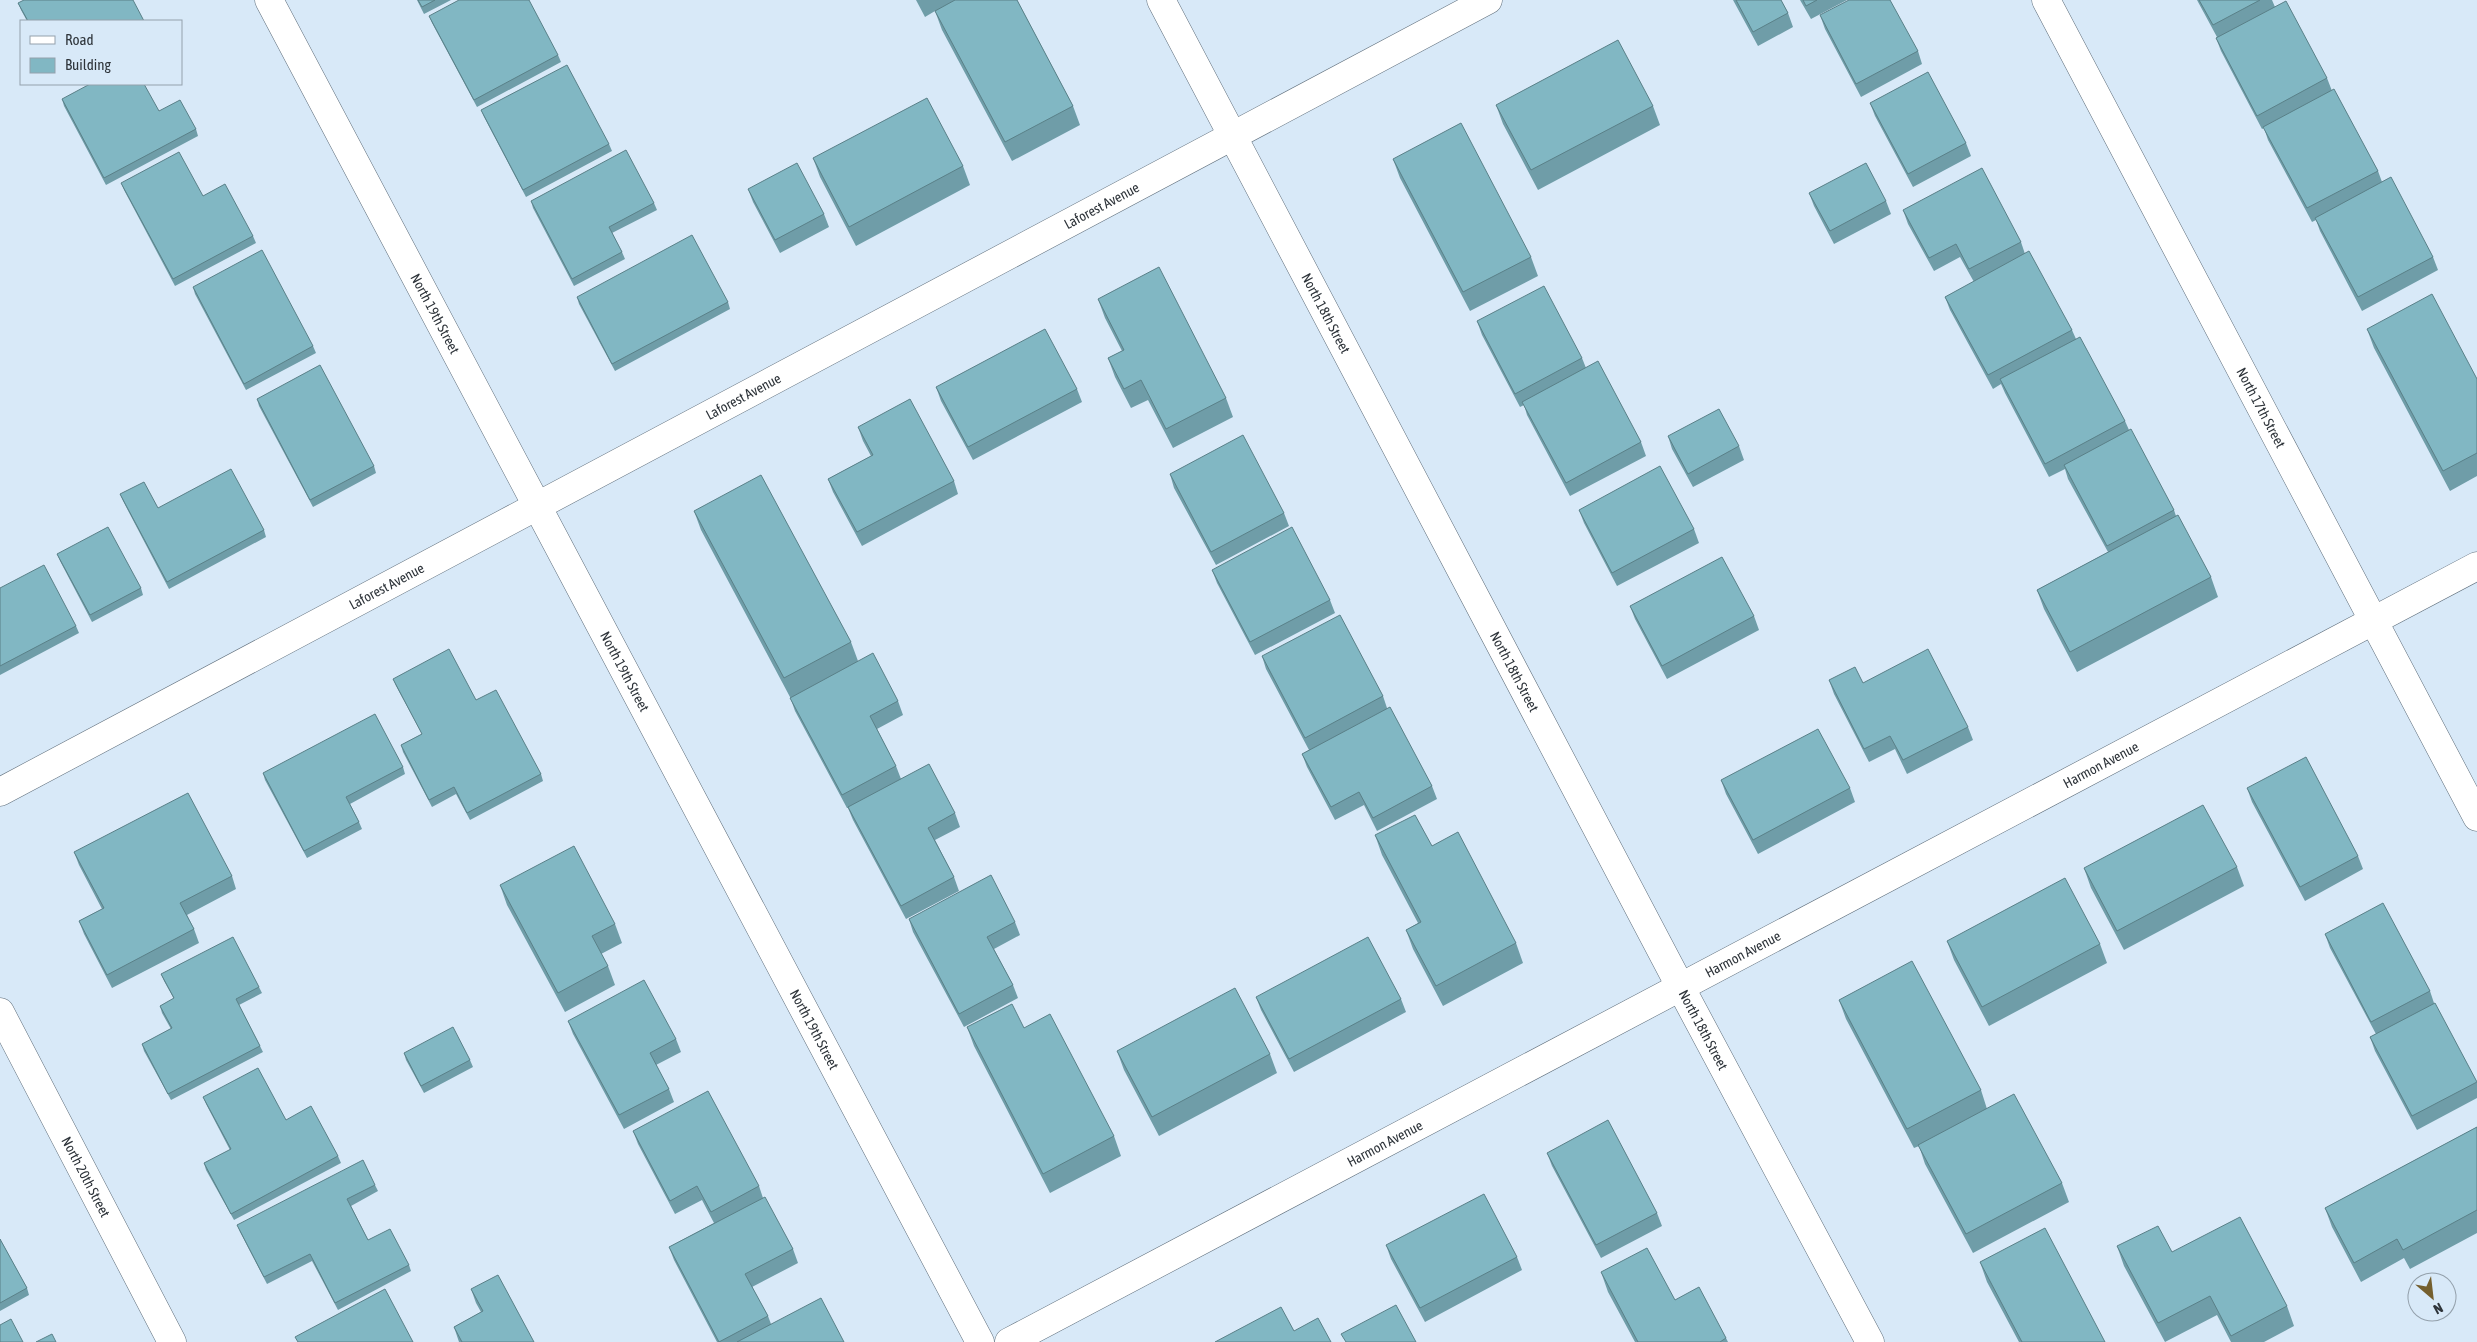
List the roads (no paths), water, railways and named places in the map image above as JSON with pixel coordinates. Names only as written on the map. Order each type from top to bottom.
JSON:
[{"type":"street","name":"North 19th Street","points":[[269,0],[980,1342]]},
{"type":"street","name":"North 18th Street","points":[[1161,0],[1681,988],[1870,1342]]},
{"type":"street","name":"Laforest Avenue","points":[[0,792],[538,508],[1232,134],[1488,0]]},
{"type":"street","name":"North 17th Street","points":[[2046,0],[2477,817]]},
{"type":"street","name":"Harmon Avenue","points":[[1009,1342],[2477,566]]},
{"type":"street","name":"North 20th Street","points":[[0,1012],[172,1342]]}]
